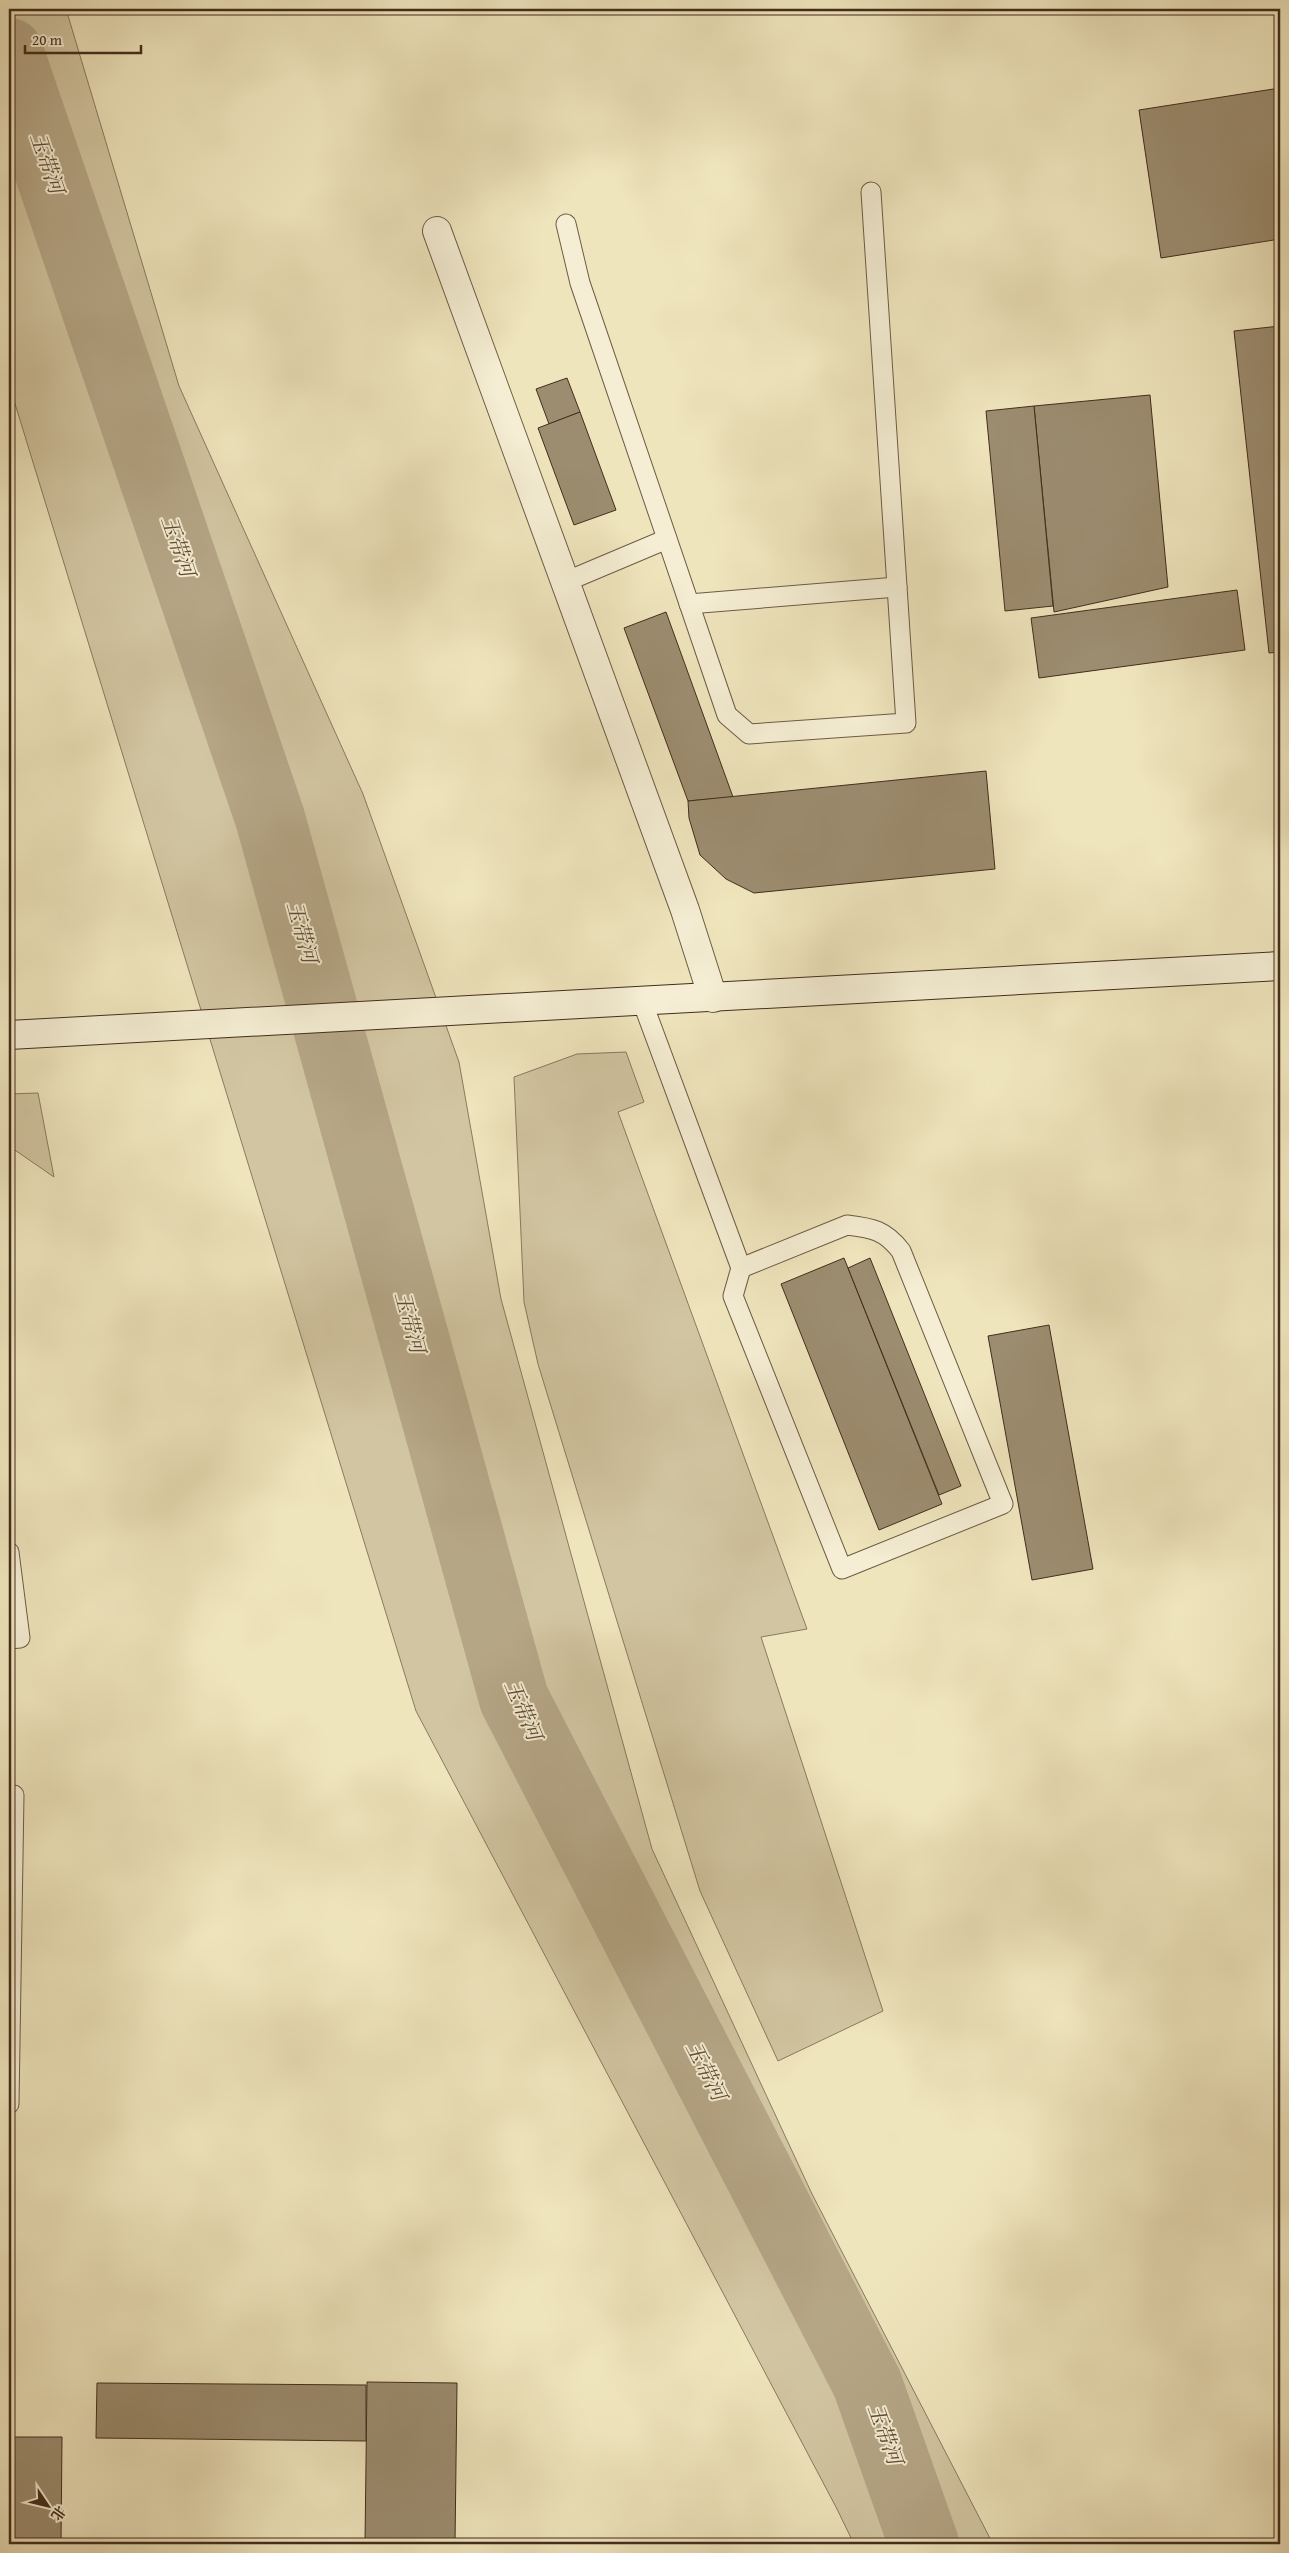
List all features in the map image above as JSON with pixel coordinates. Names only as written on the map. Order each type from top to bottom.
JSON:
[{"type":"street","points":[[437,231],[685,910],[714,998]]},
{"type":"street","points":[[9,1035],[500,1010],[1280,966]]},
{"type":"lane","points":[[566,224],[580,283],[727,714],[749,734],[906,723],[872,192]]},
{"type":"lane","points":[[565,582],[667,539]]},
{"type":"lane","points":[[689,604],[897,587]]},
{"type":"lane","points":[[642,1002],[741,1268],[733,1296],[842,1569],[1003,1504],[901,1251],[891,1238],[878,1230],[847,1225],[741,1268]]},
{"type":"lane","points":[[9,1552],[20,1638],[9,1639]]},
{"type":"lane","points":[[9,2104],[14,1795]]},
{"type":"shaded area","points":[[9,9],[66,9],[179,386],[363,794],[459,1062],[501,1299],[652,1849],[812,2194],[993,2544],[854,2544],[416,1711],[9,384]]},
{"type":"shaded area","points":[[626,1052],[644,1102],[618,1112],[807,1629],[761,1637],[883,2011],[778,2061],[700,1891],[538,1364],[524,1302],[514,1077],[577,1054]]},
{"type":"shaded area","points":[[38,1093],[54,1177],[9,1146],[9,1094]]},
{"type":"building","points":[[1280,88],[1280,239],[1161,258],[1139,110]]},
{"type":"building","points":[[1280,326],[1280,652],[1269,653],[1234,331]]},
{"type":"building","points":[[567,378],[580,412],[549,424],[536,389]]},
{"type":"building","points":[[1150,395],[1168,587],[1054,612],[1034,406]]},
{"type":"building","points":[[1034,406],[1053,606],[1005,611],[986,411]]},
{"type":"building","points":[[580,412],[616,510],[574,525],[538,428]]},
{"type":"building","points":[[1237,590],[1245,650],[1039,678],[1031,618]]},
{"type":"building","points":[[666,612],[733,797],[688,801],[624,628]]},
{"type":"building","points":[[986,771],[995,869],[754,893],[726,879],[700,855],[689,818],[688,801]]},
{"type":"building","points":[[844,1258],[942,1504],[879,1530],[781,1284]]},
{"type":"building","points":[[870,1258],[961,1486],[939,1495],[848,1268]]},
{"type":"building","points":[[1049,1325],[1093,1569],[1032,1580],[988,1336]]},
{"type":"building","points":[[367,2382],[457,2383],[455,2544],[365,2544]]},
{"type":"building","points":[[97,2383],[366,2385],[366,2441],[96,2438]]},
{"type":"building","points":[[14,2437],[62,2437],[61,2544],[13,2544]]},
{"type":"waterway","name":"玉带河","points":[[9,53],[270,818],[514,1699],[867,2383],[924,2544]]}]
